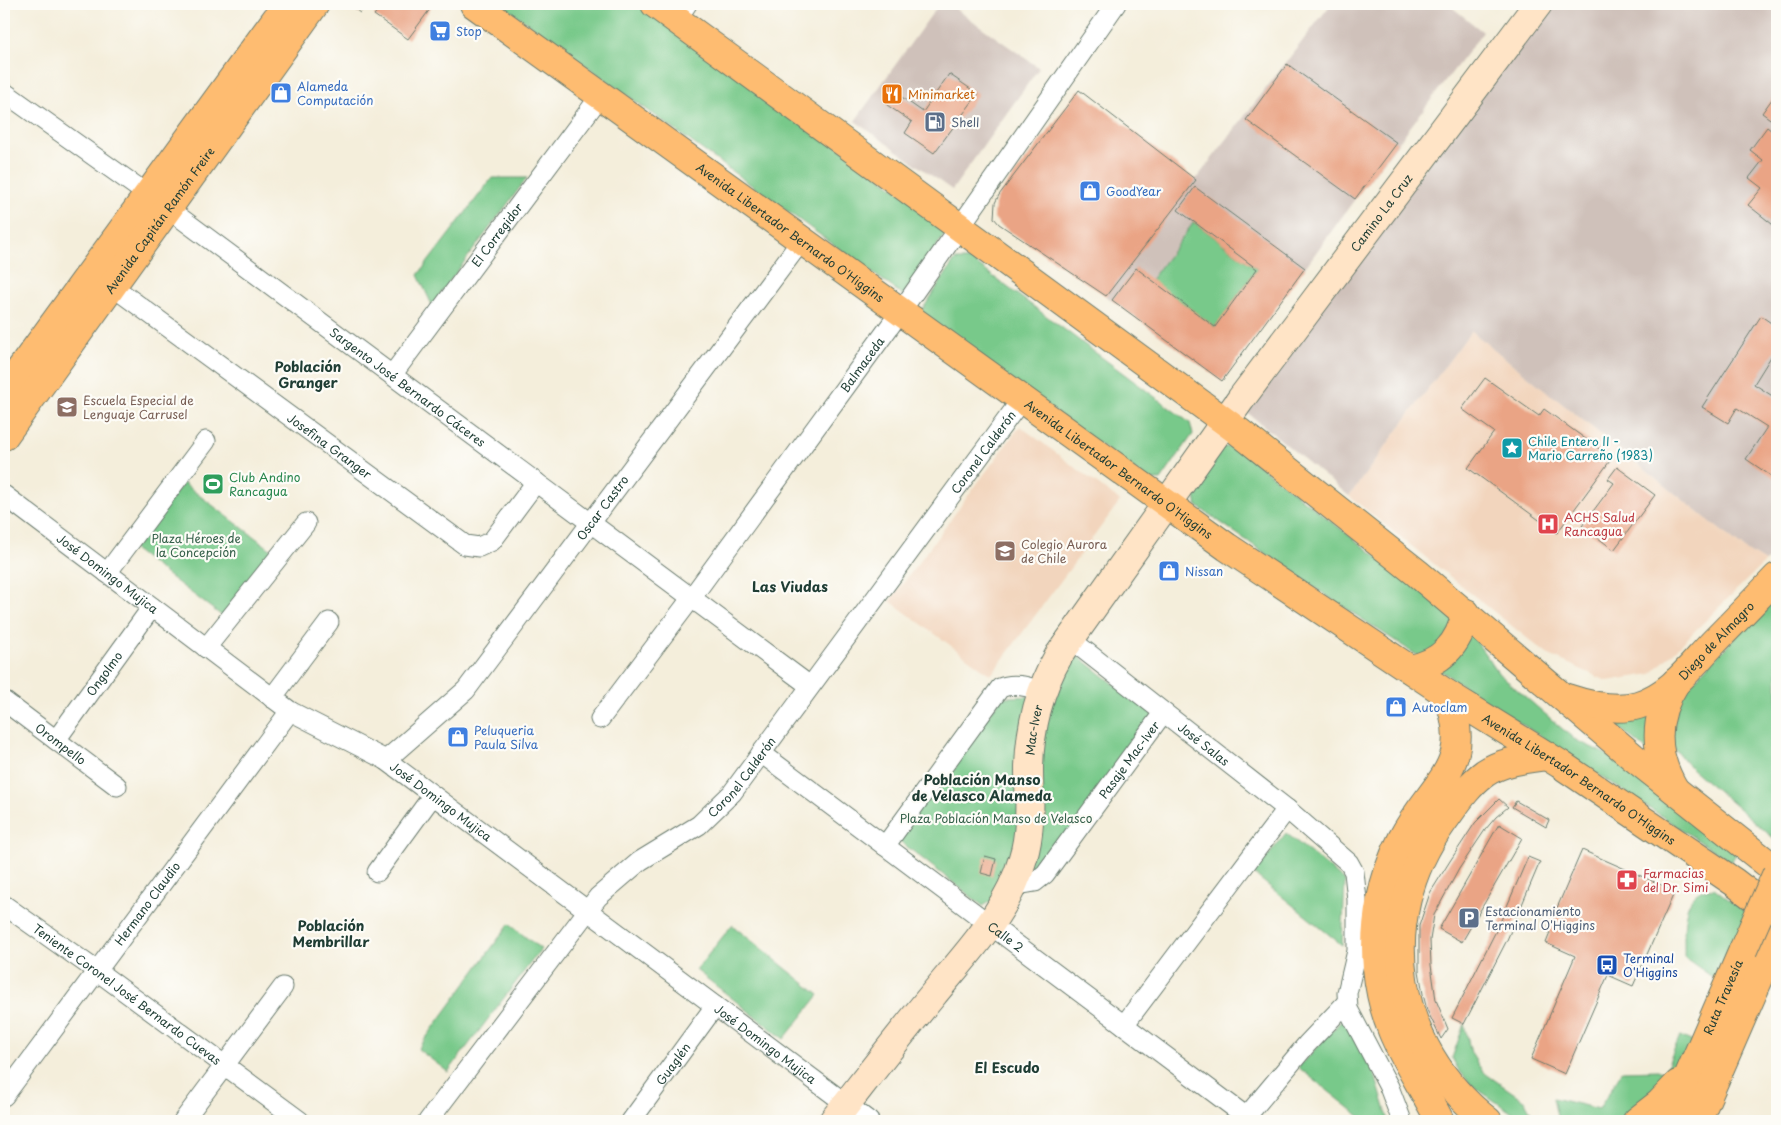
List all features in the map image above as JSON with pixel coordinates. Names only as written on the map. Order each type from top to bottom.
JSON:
[{"type":"main road","name":"Avenida Capitán Ramón Freire","points":[[4,436],[112,286],[158,202],[287,4]]},
{"type":"main road","name":"Avenida Capitán Ramón Freire","points":[[4,392],[315,4]]},
{"type":"main road","name":"Avenida Libertador Bernardo O'Higgins","points":[[474,4],[1227,547],[1447,694],[1547,756],[1734,882],[1777,915]]},
{"type":"main road","points":[[655,4],[682,12],[960,227],[1225,422],[1466,613],[1558,694],[1677,793],[1777,872]]},
{"type":"main road","name":"Diego de Almagro","points":[[1558,694],[1593,705],[1624,708],[1652,700],[1676,682],[1777,577]]},
{"type":"main road","points":[[1410,669],[1431,663],[1448,652],[1460,635],[1466,613]]},
{"type":"main road","name":"Diego de Almagro","points":[[1676,682],[1661,713],[1658,738],[1663,766],[1677,793]]},
{"type":"main road","points":[[1440,1121],[1391,1033],[1380,992],[1376,942],[1381,904],[1395,855],[1409,826],[1444,778],[1456,755],[1458,726],[1447,694]]},
{"type":"main road","points":[[1488,1121],[1450,1084],[1418,1034],[1403,982],[1400,946],[1402,923],[1410,885],[1423,855],[1465,791],[1486,772],[1503,764],[1547,756]]},
{"type":"main road","name":"Ruta Travesía","points":[[1697,1121],[1754,958],[1777,872]]},
{"type":"main road","name":"Ruta Travesía","points":[[1669,1121],[1695,1060],[1754,958],[1777,937]]},
{"type":"main road","points":[[1636,1121],[1673,1090],[1695,1060]]},
{"type":"street","name":"Balmaceda","points":[[600,719],[901,311],[1116,4]]},
{"type":"street","name":"Camino La Cruz","points":[[1225,422],[1538,4]]},
{"type":"street","name":"Sargento José Bernardo Cáceres","points":[[4,92],[158,202],[810,686]]},
{"type":"street","name":"El Corregidor","points":[[392,375],[601,95]]},
{"type":"street","name":"Oscar Castro","points":[[386,760],[466,690],[802,240]]},
{"type":"street","name":"Josefina Granger","points":[[112,286],[465,545],[479,547],[492,542],[536,482]]},
{"type":"street","name":"Coronel Calderón","points":[[428,1121],[586,910],[624,872],[687,834],[711,816],[732,793],[1022,399]]},
{"type":"street","name":"Mac-Iver","points":[[840,1113],[990,924],[1012,886],[1023,859],[1026,842],[1031,740],[1042,691],[1054,664],[1225,422]]},
{"type":"street","points":[[107,573],[206,442]]},
{"type":"street","name":"José Domingo Mujica","points":[[4,495],[290,711],[386,760],[715,1006],[840,1113],[869,1121]]},
{"type":"street","points":[[206,648],[306,523]]},
{"type":"street","name":"Ongolmo","points":[[56,740],[152,607]]},
{"type":"street","points":[[272,698],[329,622]]},
{"type":"street","name":"José Salas","points":[[1070,639],[1287,809],[1349,863],[1356,884],[1357,951],[1347,1002]]},
{"type":"street","points":[[884,846],[1000,688],[1007,685],[1020,685],[1042,691]]},
{"type":"street","name":"Orompello","points":[[4,701],[118,786]]},
{"type":"street","name":"Hermano Claudio","points":[[4,1096],[290,711]]},
{"type":"street","name":"Pasaje Mac-Iver","points":[[1012,886],[1034,882],[1045,874],[1163,713]]},
{"type":"street","name":"Calle 2","points":[[761,753],[1249,1119]]},
{"type":"street","points":[[377,872],[433,795]]},
{"type":"street","points":[[1124,1025],[1287,809]]},
{"type":"street","name":"Teniente Coronel José Bernardo Cuevas","points":[[4,905],[97,971],[300,1121]]},
{"type":"street","name":"Teniente Coronel José Bernardo Cuevas","points":[[183,1121],[283,987]]},
{"type":"street","points":[[1249,1119],[1307,1044],[1347,1002],[1351,1015],[1389,1087],[1402,1121]]},
{"type":"street","name":"Guaglén","points":[[631,1121],[715,1006]]},
{"type":"shaded area","points":[[939,4],[949,4],[1039,68],[952,190],[855,121]]},
{"type":"shaded area","points":[[1331,4],[1448,4],[1483,32],[1355,199],[1222,381],[1106,296]]},
{"type":"shaded area","points":[[1548,4],[1777,4],[1777,551],[1765,562],[1747,551],[1471,331],[1349,496],[1243,409]]},
{"type":"shaded area","name":"ACHS Salud Rancagua","points":[[1471,331],[1747,551],[1765,562],[1651,674],[1607,681],[1547,654],[1349,496]]},
{"type":"shaded area","name":"Colegio Aurora de Chile","points":[[1020,426],[1120,501],[991,675],[890,601]]},
{"type":"green space","points":[[501,4],[645,4],[949,228],[903,295]]},
{"type":"green space","points":[[492,178],[527,178],[432,305],[418,275]]},
{"type":"green space","points":[[1194,222],[1257,269],[1215,327],[1151,280]]},
{"type":"green space","points":[[955,260],[971,260],[1190,423],[1193,434],[1161,480],[1148,480],[920,313]]},
{"type":"green space","points":[[1222,447],[1235,447],[1421,591],[1469,631],[1499,674],[1574,739],[1618,760],[1736,854],[1731,862],[1318,590],[1197,506],[1193,488]]},
{"type":"green space","name":"Plaza Héroes de la Concepción","points":[[183,483],[277,554],[226,619],[133,549]]},
{"type":"green space","points":[[1777,594],[1777,841],[1690,767],[1672,746],[1670,735],[1682,693]]},
{"type":"green space","name":"Plaza Población Manso de Velasco","points":[[1072,651],[1155,716],[1042,871],[983,906],[896,838],[1002,697],[1046,696]]},
{"type":"green space","points":[[1651,704],[1655,757],[1600,712]]},
{"type":"green space","points":[[1286,833],[1345,881],[1342,945],[1254,874]]},
{"type":"green space","points":[[1714,888],[1748,914],[1718,981],[1684,957],[1685,922],[1689,904],[1699,892]]},
{"type":"green space","points":[[509,924],[541,949],[448,1072],[418,1049]]},
{"type":"green space","points":[[732,925],[819,995],[784,1039],[696,970]]},
{"type":"green space","points":[[1345,1017],[1374,1072],[1389,1121],[1366,1121],[1298,1067]]},
{"type":"green space","points":[[1464,1024],[1471,1053],[1479,1066],[1486,1074],[1525,1101],[1536,1121],[1524,1121],[1470,1084],[1458,1069],[1452,1058]]},
{"type":"green space","points":[[1680,1036],[1693,1042],[1689,1056],[1629,1121],[1558,1121],[1553,1098],[1599,1109],[1622,1071],[1658,1070],[1664,1073]]},
{"type":"building","points":[[348,4],[367,4],[360,13]]},
{"type":"building","points":[[383,4],[433,5],[408,39],[374,15]]},
{"type":"building","points":[[1287,64],[1397,143],[1355,199],[1246,120]]},
{"type":"building","points":[[949,74],[978,94],[934,153],[905,133],[912,122],[887,105],[896,93],[923,112]]},
{"type":"building","points":[[1079,90],[1196,180],[1106,296],[999,224],[994,218],[995,203],[999,195]]},
{"type":"building","points":[[1775,95],[1777,96],[1777,124],[1762,113]]},
{"type":"building","points":[[1767,127],[1777,135],[1777,228],[1748,205],[1762,188],[1749,178],[1763,160],[1750,150]]},
{"type":"building","points":[[1195,187],[1305,268],[1222,381],[1112,300],[1136,268],[1215,327],[1257,269],[1178,210]]},
{"type":"building","points":[[1761,316],[1777,327],[1777,347],[1754,384],[1777,399],[1777,480],[1746,459],[1767,427],[1737,408],[1728,423],[1702,407]]},
{"type":"building","points":[[1485,378],[1539,416],[1544,409],[1612,458],[1557,533],[1468,468],[1494,432],[1462,409]]},
{"type":"building","points":[[1617,467],[1655,495],[1614,550],[1582,526],[1614,483],[1608,479]]},
{"type":"building","points":[[1499,799],[1508,807],[1485,830],[1459,869],[1434,915],[1430,940],[1431,965],[1436,1000],[1448,1029],[1441,1039],[1427,1010],[1423,994],[1419,971],[1419,926],[1430,893],[1450,861],[1475,823]]},
{"type":"building","points":[[1516,801],[1549,820],[1546,827],[1512,807]]},
{"type":"building","points":[[1499,824],[1522,838],[1462,942],[1439,929]]},
{"type":"building","name":"Terminal O'Higgins","points":[[1582,850],[1675,891],[1633,986],[1608,975],[1565,1074],[1531,1059],[1575,956],[1546,943],[1550,933],[1547,931]]},
{"type":"building","points":[[985,856],[996,859],[992,876],[981,873]]},
{"type":"building","points":[[1528,857],[1540,862],[1507,940],[1464,1024],[1452,1018],[1499,925]]},
{"type":"place","name":"Stop","points":[[440,31]]},
{"type":"place","name":"Alameda Computación","points":[[281,93]]},
{"type":"place","name":"Minimarket","points":[[892,94]]},
{"type":"place","name":"Shell","points":[[935,122]]},
{"type":"place","name":"GoodYear","points":[[1090,191]]},
{"type":"place","name":"Escuela Especial de Lenguaje Carrusel","points":[[67,407]]},
{"type":"place","name":"Chile Entero II - Mario Carreño (1983)","points":[[1512,448]]},
{"type":"place","name":"Club Andino Rancagua","points":[[213,484]]},
{"type":"place","name":"ACHS Salud Rancagua","points":[[1548,524]]},
{"type":"place","name":"Colegio Aurora de Chile","points":[[1005,551]]},
{"type":"place","name":"Nissan","points":[[1169,571]]},
{"type":"place","name":"Autoclam","points":[[1396,707]]},
{"type":"place","name":"Peluqueria Paula Silva","points":[[458,737]]},
{"type":"place","name":"Farmacias del Dr. Simi","points":[[1627,880]]},
{"type":"place","name":"Estacionamiento Terminal O'Higgins","points":[[1469,918]]},
{"type":"place","name":"Terminal O'Higgins","points":[[1607,965]]},
{"type":"district","name":"Población Granger","points":[[308,374]]},
{"type":"district","name":"Las Viudas","points":[[790,586]]},
{"type":"district","name":"Población Manso de Velasco Alameda","points":[[982,788]]},
{"type":"district","name":"Población Membrillar","points":[[331,934]]},
{"type":"district","name":"El Escudo","points":[[1007,1067]]}]
